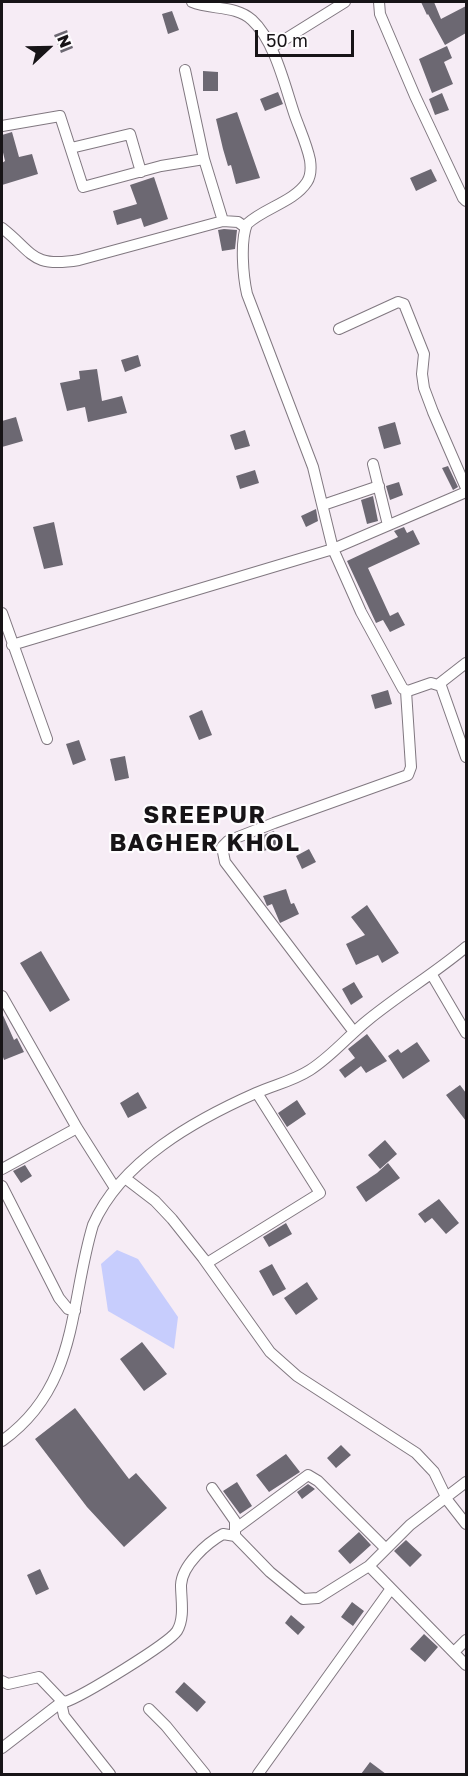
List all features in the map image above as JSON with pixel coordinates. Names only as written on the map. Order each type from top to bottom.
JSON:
[{"type":"street","points":[[192,2],[206,7],[233,10],[255,22],[271,48],[309,156],[310,177],[302,189],[257,216],[245,227],[244,278],[247,294],[313,467],[333,549],[366,621],[401,686],[406,691],[411,766],[408,775],[274,823],[228,841],[222,847],[225,862],[354,1032]]},
{"type":"street","points":[[271,48],[345,2]]},
{"type":"street","points":[[379,2],[380,14],[415,96],[466,201]]},
{"type":"street","points":[[185,70],[204,159],[224,221]]},
{"type":"street","points":[[2,126],[60,116],[83,187],[161,166],[204,159]]},
{"type":"street","points":[[71,148],[130,134],[141,172]]},
{"type":"street","points":[[2,228],[36,259],[47,263],[61,263],[224,221],[238,222],[245,227]]},
{"type":"street","points":[[12,645],[333,549],[466,490],[424,387],[422,374],[424,354],[404,304],[398,302],[339,329]]},
{"type":"street","points":[[373,464],[388,525]]},
{"type":"street","points":[[323,505],[379,486]]},
{"type":"street","points":[[2,613],[47,739]]},
{"type":"street","points":[[406,691],[431,683],[439,684],[466,663]]},
{"type":"street","points":[[439,684],[448,702],[466,757]]},
{"type":"street","points":[[2,1441],[30,1417],[56,1376],[67,1346],[93,1225],[99,1211],[115,1188],[188,1127],[257,1093],[311,1070],[341,1047],[354,1032],[384,1008],[432,975],[466,946]]},
{"type":"street","points":[[432,975],[466,1033]]},
{"type":"street","points":[[2,996],[77,1128],[115,1188]]},
{"type":"street","points":[[207,1263],[321,1193],[257,1093]]},
{"type":"street","points":[[2,1169],[77,1128]]},
{"type":"street","points":[[125,1178],[155,1201],[207,1263],[270,1352],[297,1376],[416,1453],[434,1472],[446,1497],[466,1524]]},
{"type":"street","points":[[2,1186],[59,1298],[68,1309],[75,1311]]},
{"type":"street","points":[[2,1748],[63,1701],[68,1701],[99,1684],[172,1636],[180,1624],[182,1579],[188,1567],[217,1538],[235,1529],[308,1475],[318,1481],[385,1548]]},
{"type":"street","points":[[212,1488],[235,1529],[270,1572],[303,1599],[318,1598],[369,1566],[410,1525],[466,1482]]},
{"type":"street","points":[[235,1529],[255,1508]]},
{"type":"street","points":[[369,1566],[466,1665]]},
{"type":"street","points":[[258,1774],[390,1590]]},
{"type":"street","points":[[454,1652],[466,1640]]},
{"type":"street","points":[[2,1681],[8,1684],[39,1677],[63,1701]]},
{"type":"street","points":[[63,1701],[64,1716],[110,1774]]},
{"type":"street","points":[[149,1709],[205,1774]]},
{"type":"water","points":[[117,1250],[138,1259],[178,1317],[174,1349],[108,1311],[101,1264]]},
{"type":"building","points":[[421,2],[434,2],[441,19],[466,6],[466,33],[445,45]]},
{"type":"building","points":[[172,11],[179,30],[168,34],[162,14]]},
{"type":"building","points":[[67,30],[73,48],[61,53],[54,35]]},
{"type":"building","points":[[447,46],[452,58],[444,62],[453,84],[432,93],[419,59]]},
{"type":"building","points":[[203,71],[218,72],[218,91],[203,91]]},
{"type":"building","points":[[278,92],[283,104],[265,111],[260,99]]},
{"type":"building","points":[[442,93],[449,110],[435,115],[429,99]]},
{"type":"building","points":[[237,112],[260,178],[236,184],[231,165],[228,166],[216,119]]},
{"type":"building","points":[[12,132],[19,157],[32,154],[38,174],[2,185],[2,163],[5,161],[2,135]]},
{"type":"building","points":[[431,169],[437,181],[416,191],[410,178]]},
{"type":"building","points":[[154,177],[168,219],[144,227],[141,218],[117,225],[113,211],[137,204],[130,185]]},
{"type":"building","points":[[218,230],[237,230],[235,249],[222,251]]},
{"type":"building","points":[[138,355],[141,366],[125,372],[121,360]]},
{"type":"building","points":[[97,369],[102,401],[122,396],[127,413],[88,422],[85,407],[67,411],[60,383],[80,379],[79,371]]},
{"type":"building","points":[[16,417],[23,441],[2,447],[2,421]]},
{"type":"building","points":[[395,422],[401,444],[384,449],[378,427]]},
{"type":"building","points":[[245,430],[250,446],[235,450],[230,435]]},
{"type":"building","points":[[448,466],[458,487],[453,490],[442,468]]},
{"type":"building","points":[[255,470],[259,483],[240,489],[236,476]]},
{"type":"building","points":[[399,482],[403,495],[390,500],[386,486]]},
{"type":"building","points":[[373,496],[378,521],[367,524],[361,500]]},
{"type":"building","points":[[316,509],[318,521],[306,527],[301,516]]},
{"type":"building","points":[[54,522],[63,565],[44,569],[33,527]]},
{"type":"building","points":[[404,527],[407,533],[413,530],[420,544],[368,568],[390,616],[398,612],[405,625],[390,632],[383,620],[376,623],[347,561],[398,537],[394,531]]},
{"type":"building","points":[[388,690],[392,704],[375,709],[371,695]]},
{"type":"building","points":[[202,710],[212,735],[199,740],[189,716]]},
{"type":"building","points":[[79,740],[86,760],[73,765],[66,744]]},
{"type":"building","points":[[125,756],[129,778],[115,781],[110,759]]},
{"type":"building","points":[[274,831],[280,845],[264,851],[258,837]]},
{"type":"building","points":[[309,849],[316,862],[302,869],[296,856]]},
{"type":"building","points":[[286,889],[291,904],[294,903],[299,914],[280,923],[272,904],[267,906],[263,896]]},
{"type":"building","points":[[367,905],[399,953],[382,963],[378,955],[356,965],[346,944],[365,935],[351,917]]},
{"type":"building","points":[[41,951],[70,1000],[50,1012],[20,963]]},
{"type":"building","points":[[354,982],[363,997],[351,1005],[342,989]]},
{"type":"building","points":[[2,1013],[14,1040],[17,1038],[24,1052],[4,1060],[2,1054]]},
{"type":"building","points":[[367,1034],[387,1061],[366,1073],[361,1066],[345,1078],[339,1070],[355,1058],[348,1049]]},
{"type":"building","points":[[417,1042],[430,1061],[403,1079],[388,1056],[398,1049],[401,1053]]},
{"type":"building","points":[[460,1085],[466,1093],[466,1121],[446,1095]]},
{"type":"building","points":[[138,1092],[147,1108],[128,1118],[120,1103]]},
{"type":"building","points":[[297,1100],[306,1114],[287,1127],[278,1113]]},
{"type":"building","points":[[385,1140],[397,1154],[380,1169],[368,1155]]},
{"type":"building","points":[[388,1163],[400,1178],[366,1202],[356,1187]]},
{"type":"building","points":[[25,1165],[32,1176],[21,1183],[13,1171]]},
{"type":"building","points":[[439,1199],[459,1223],[446,1234],[432,1218],[425,1223],[418,1214]]},
{"type":"building","points":[[286,1223],[292,1234],[269,1247],[263,1237]]},
{"type":"building","points":[[272,1264],[286,1289],[273,1296],[259,1271]]},
{"type":"building","points":[[307,1282],[318,1299],[296,1315],[284,1298]]},
{"type":"building","points":[[142,1342],[167,1374],[144,1391],[120,1359]]},
{"type":"building","points":[[75,1408],[129,1479],[136,1473],[167,1508],[124,1547],[87,1507],[35,1439]]},
{"type":"building","points":[[341,1445],[351,1455],[336,1468],[327,1458]]},
{"type":"building","points":[[286,1454],[300,1472],[269,1492],[256,1475]]},
{"type":"building","points":[[237,1482],[252,1506],[240,1514],[223,1491]]},
{"type":"building","points":[[308,1484],[315,1489],[302,1499],[297,1492]]},
{"type":"building","points":[[359,1532],[371,1545],[350,1564],[338,1551]]},
{"type":"building","points":[[406,1540],[422,1555],[410,1567],[394,1551]]},
{"type":"building","points":[[40,1569],[49,1589],[36,1595],[27,1575]]},
{"type":"building","points":[[352,1602],[364,1611],[353,1626],[341,1617]]},
{"type":"building","points":[[291,1615],[305,1627],[298,1635],[285,1623]]},
{"type":"building","points":[[424,1634],[438,1647],[425,1662],[410,1649]]},
{"type":"building","points":[[184,1682],[206,1702],[197,1712],[175,1692]]},
{"type":"building","points":[[370,1762],[386,1774],[361,1774]]},
{"type":"district","name":"SREEPUR BAGHER KHOL","points":[[205,829]]}]
